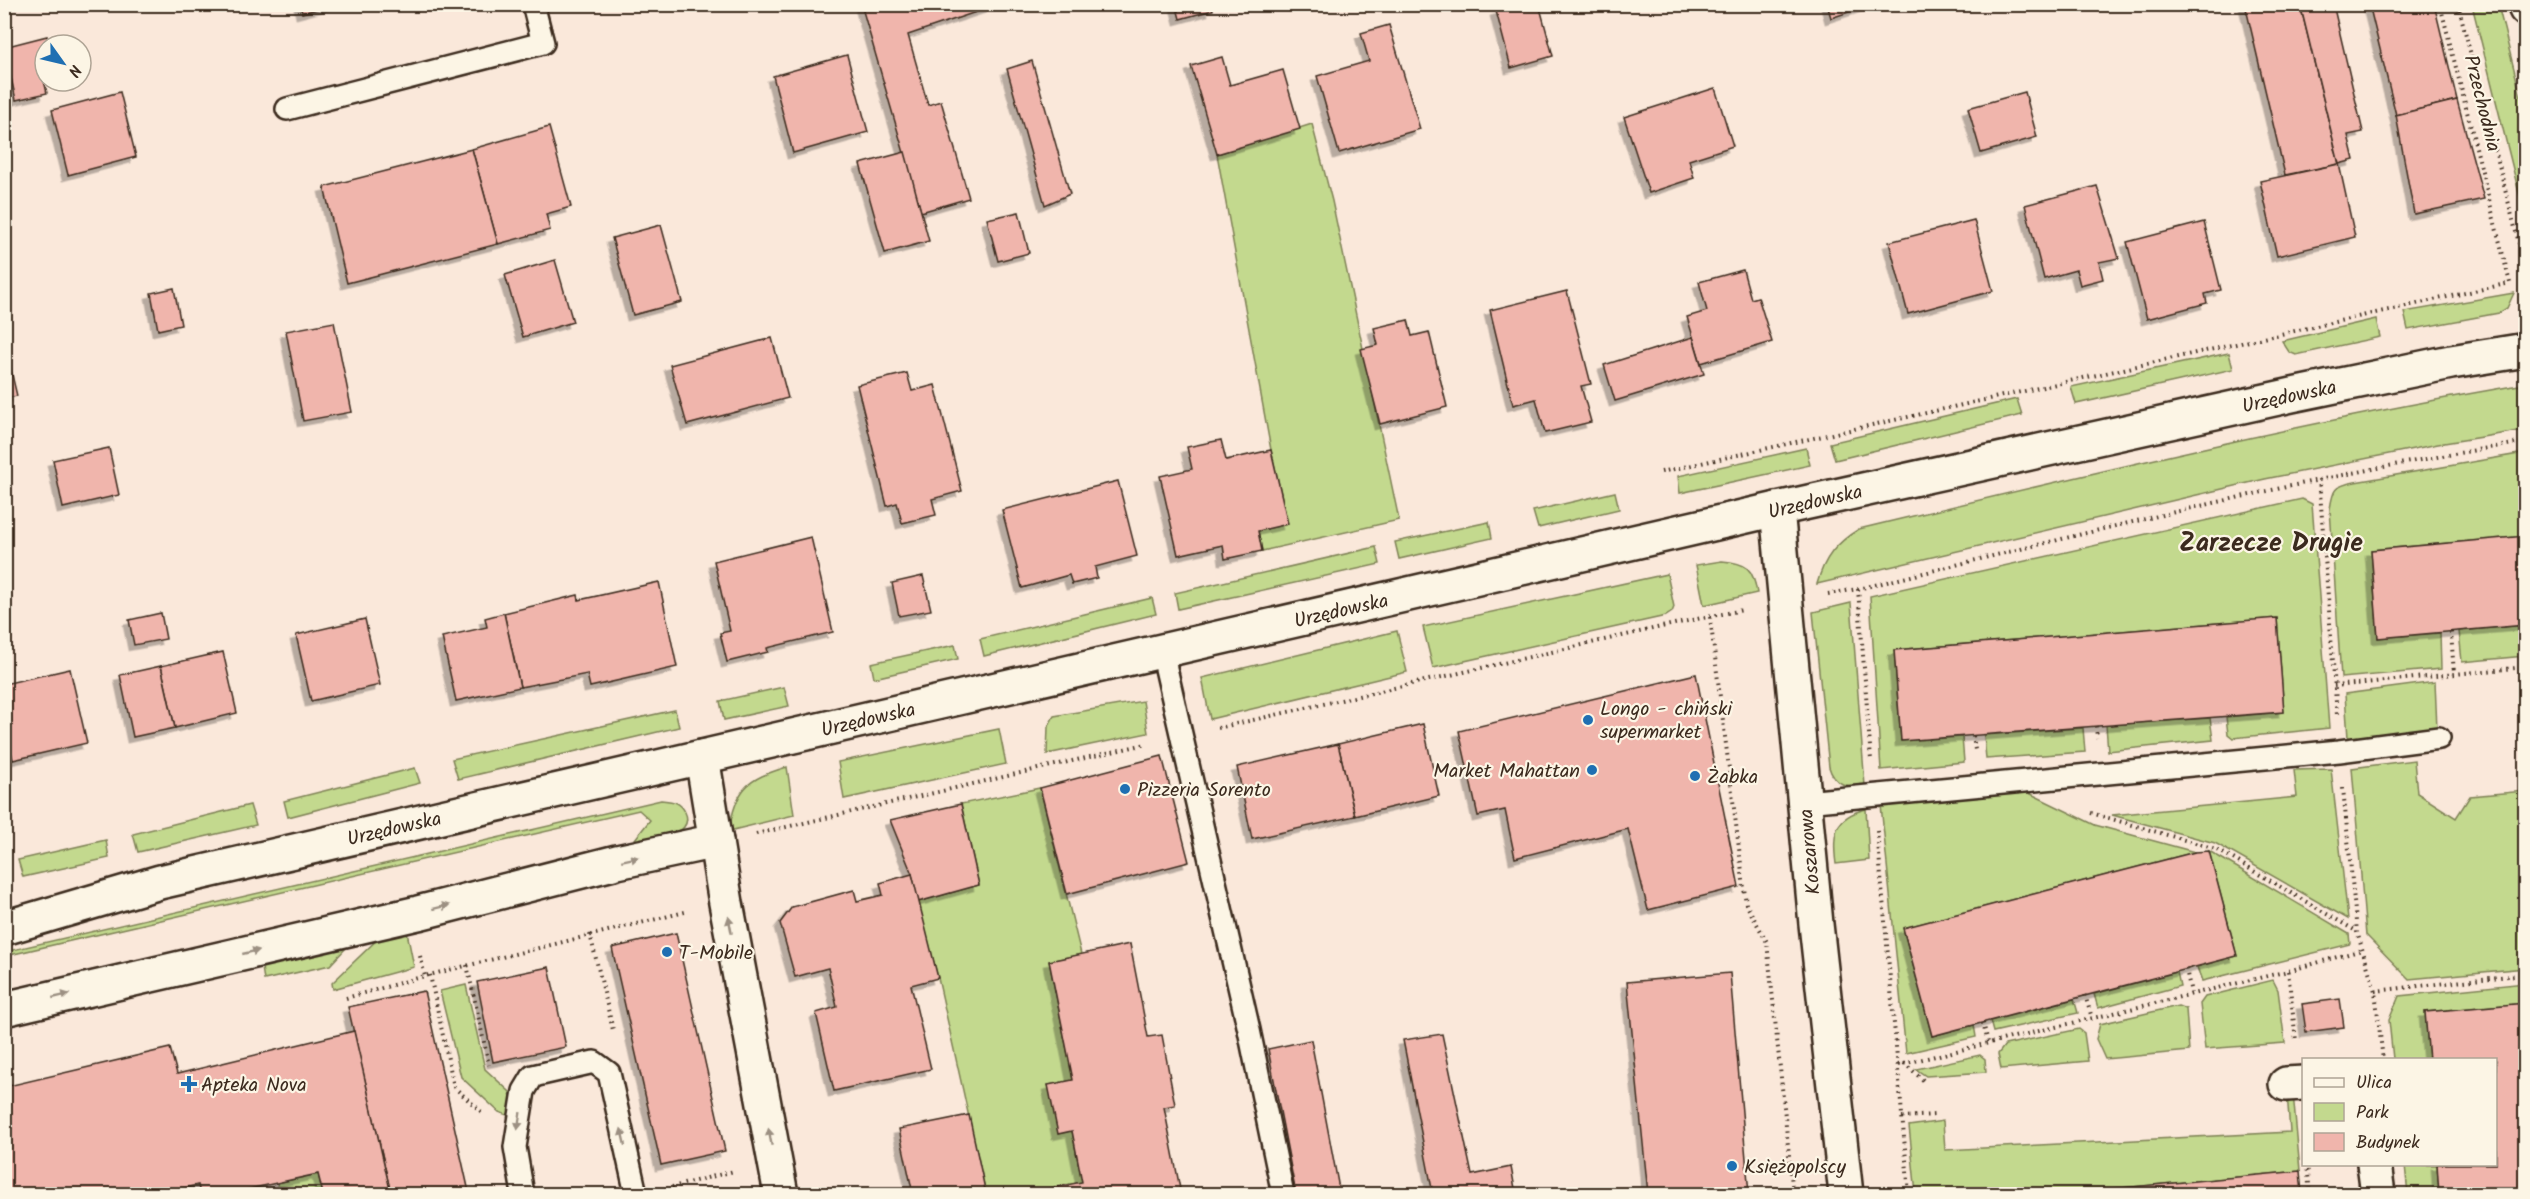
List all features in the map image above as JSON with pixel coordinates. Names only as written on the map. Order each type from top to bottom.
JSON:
[{"type":"street","points":[[2524,4],[2526,9]]},
{"type":"street","name":"Urzędowska","points":[[4,928],[160,882],[1778,509],[2292,395],[2451,362],[2526,350]]},
{"type":"street","name":"Koszarowa","points":[[1778,509],[1816,924],[1846,1194]]},
{"type":"street","points":[[702,757],[726,903],[781,1194]]},
{"type":"street","points":[[4,1009],[418,913],[617,862],[716,841]]},
{"type":"street","name":"Urzędowska","points":[[4,906],[160,882]]},
{"type":"street","points":[[2374,1166],[2378,1194]]},
{"type":"lane","points":[[287,109],[543,43],[533,4]]},
{"type":"lane","points":[[1162,651],[1249,1030],[1283,1194]]},
{"type":"lane","points":[[1805,802],[2339,751],[2439,738]]},
{"type":"lane","points":[[523,1194],[515,1147],[524,1091],[533,1076],[594,1062],[609,1073],[636,1194]]},
{"type":"path","points":[[1660,472],[2510,283],[2440,4]]},
{"type":"path","name":"Przechodnia","points":[[2458,4],[2526,271]]},
{"type":"path","points":[[1827,595],[2204,504],[2431,456],[2526,441]]},
{"type":"path","points":[[2319,479],[2339,751],[2357,932],[2375,991],[2383,1058]]},
{"type":"path","points":[[1858,589],[1909,1194]]},
{"type":"path","points":[[1692,620],[1754,608]]},
{"type":"path","points":[[1710,617],[1746,904],[1767,942],[1793,1194]]},
{"type":"path","points":[[2451,632],[2454,674]]},
{"type":"path","points":[[2334,686],[2526,667]]},
{"type":"path","points":[[2088,811],[2098,816],[2216,849],[2357,932]]},
{"type":"path","points":[[346,998],[590,934],[726,903]]},
{"type":"path","points":[[590,934],[615,1039]]},
{"type":"path","points":[[1898,1065],[2362,950]]},
{"type":"path","points":[[467,965],[489,1065]]},
{"type":"path","points":[[2187,969],[2191,993]]},
{"type":"path","points":[[2375,991],[2526,974]]},
{"type":"path","points":[[430,975],[454,1087],[487,1117]]},
{"type":"path","points":[[2085,996],[2092,1018]]},
{"type":"path","points":[[1983,1023],[1988,1042]]},
{"type":"path","points":[[1904,1063],[1923,1080]]},
{"type":"path","points":[[1902,1117],[1935,1115]]},
{"type":"path","points":[[662,1184],[673,1188],[733,1173],[738,1165]]},
{"type":"path","points":[[2307,1166],[2310,1194]]},
{"type":"green space","points":[[2472,5],[2498,5],[2525,113],[2525,217]]},
{"type":"green space","points":[[1312,124],[1332,201],[1399,520],[1262,551],[1258,531],[1288,524],[1271,450],[1217,154]]},
{"type":"green space","points":[[2514,293],[2507,308],[2499,313],[2408,330],[2404,312]]},
{"type":"green space","points":[[2376,319],[2380,337],[2296,355],[2289,352],[2282,341]]},
{"type":"green space","points":[[2229,353],[2233,369],[2076,404],[2071,387]]},
{"type":"green space","points":[[2525,384],[2525,430],[2438,444],[2265,479],[1817,584],[1823,566],[1832,552],[1859,529],[2274,433]]},
{"type":"green space","points":[[2017,399],[2022,415],[1835,460],[1830,443]]},
{"type":"green space","points":[[1806,448],[1810,465],[1680,493],[1678,476]]},
{"type":"green space","points":[[2525,453],[2525,536],[2371,550],[2378,638],[2440,633],[2441,669],[2341,678],[2330,509],[2336,490],[2343,485],[2355,482]]},
{"type":"green space","points":[[1615,492],[1619,509],[1538,528],[1533,511]]},
{"type":"green space","points":[[2302,499],[2312,504],[2329,728],[2233,738],[2228,734],[2226,717],[2284,712],[2277,618],[1894,650],[1901,741],[1962,737],[1964,762],[1881,770],[1870,596]]},
{"type":"green space","points":[[1489,522],[1492,538],[1399,559],[1395,542]]},
{"type":"green space","points":[[1376,547],[1380,564],[1178,609],[1175,593]]},
{"type":"green space","points":[[1722,561],[1737,563],[1747,568],[1751,572],[1757,593],[1704,605],[1696,565]]},
{"type":"green space","points":[[1667,574],[1674,607],[1672,612],[1666,616],[1433,668],[1423,627]]},
{"type":"green space","points":[[1152,598],[1156,614],[984,656],[980,639]]},
{"type":"green space","points":[[1851,603],[1865,786],[1842,784],[1834,778],[1829,767],[1813,612]]},
{"type":"green space","points":[[2525,625],[2525,656],[2462,662],[2459,631]]},
{"type":"green space","points":[[1397,631],[1407,672],[1210,719],[1202,678]]},
{"type":"green space","points":[[955,645],[958,659],[874,678],[871,663]]},
{"type":"green space","points":[[2435,682],[2437,729],[2348,738],[2345,694]]},
{"type":"green space","points":[[784,687],[789,706],[724,720],[720,701]]},
{"type":"green space","points":[[1143,701],[1148,733],[1047,754],[1048,727],[1054,716]]},
{"type":"green space","points":[[675,710],[679,727],[458,779],[452,759]]},
{"type":"green space","points":[[2210,718],[2213,740],[2108,751],[2106,725]]},
{"type":"green space","points":[[2083,728],[2085,752],[1986,759],[1984,735]]},
{"type":"green space","points":[[999,729],[1006,764],[844,799],[838,762]]},
{"type":"green space","points":[[2414,760],[2417,793],[2456,818],[2470,796],[2525,791],[2525,968],[2409,979],[2366,935],[2352,768]]},
{"type":"green space","points":[[787,767],[794,815],[729,831],[735,805],[746,787],[762,776]]},
{"type":"green space","points":[[415,768],[420,783],[288,817],[284,801]]},
{"type":"green space","points":[[2331,769],[2348,919],[2215,843],[2112,815],[2297,797],[2294,770]]},
{"type":"green space","points":[[1040,788],[1081,954],[1049,961],[1073,1080],[1048,1085],[1072,1131],[1082,1182],[1031,1192],[1031,1194],[986,1194],[938,978],[918,902],[979,885],[961,804]]},
{"type":"green space","points":[[2027,792],[2095,825],[2195,852],[1903,928],[1932,1036],[1974,1025],[1976,1037],[1906,1053],[1881,805]]},
{"type":"green space","points":[[661,800],[675,802],[683,808],[687,821],[684,827],[668,838],[628,848],[650,820],[639,810],[5,956],[4,952]]},
{"type":"green space","points":[[250,805],[256,825],[138,852],[133,834]]},
{"type":"green space","points":[[1866,809],[1869,860],[1836,864],[1834,844],[1841,822],[1855,812]]},
{"type":"green space","points":[[106,840],[109,858],[23,877],[18,860]]},
{"type":"green space","points":[[2209,851],[2349,934],[2350,944],[2202,981],[2197,967],[2237,956]]},
{"type":"green space","points":[[406,927],[414,967],[333,989],[332,983],[383,934]]},
{"type":"green space","points":[[328,939],[346,948],[330,965],[264,980],[260,955]]},
{"type":"green space","points":[[2177,972],[2180,986],[2098,1008],[2094,994]]},
{"type":"green space","points":[[2273,980],[2278,990],[2285,1043],[2205,1049],[2200,1004],[2205,997]]},
{"type":"green space","points":[[2525,983],[2525,1003],[2425,1012],[2429,1058],[2393,1058],[2389,1020],[2399,996]]},
{"type":"green space","points":[[466,985],[485,1069],[510,1092],[514,1112],[507,1115],[499,1112],[461,1077],[440,991]]},
{"type":"green space","points":[[2074,999],[2078,1013],[1993,1032],[1990,1021]]},
{"type":"green space","points":[[2178,1006],[2186,1009],[2189,1051],[2105,1059],[2096,1039],[2100,1024]]},
{"type":"green space","points":[[2079,1029],[2084,1033],[2088,1061],[2001,1069],[1998,1054],[2005,1045]]},
{"type":"green space","points":[[1980,1055],[1985,1059],[1986,1072],[1926,1076],[1916,1069]]},
{"type":"green space","points":[[2287,1093],[2293,1093],[2300,1171],[2058,1194],[1916,1194],[1909,1126],[1943,1121],[1945,1150],[2290,1132]]},
{"type":"green space","points":[[2405,1166],[2437,1166],[2439,1194],[2408,1194]]},
{"type":"green space","points":[[318,1174],[323,1194],[279,1194],[277,1183]]},
{"type":"building","points":[[300,4],[336,4],[302,13]]},
{"type":"building","points":[[861,4],[990,4],[991,7],[908,35],[928,105],[941,101],[969,198],[921,212]]},
{"type":"building","points":[[1176,4],[1212,4],[1213,10],[1180,19]]},
{"type":"building","points":[[1518,4],[1539,4],[1553,56],[1511,68],[1496,11]]},
{"type":"building","points":[[1827,4],[1870,4],[1870,5],[1831,18]]},
{"type":"building","points":[[2245,4],[2300,4],[2339,164],[2285,175]]},
{"type":"building","points":[[2300,4],[2333,4],[2363,132],[2348,135],[2354,160],[2339,164]]},
{"type":"building","points":[[2369,4],[2434,4],[2457,100],[2396,115]]},
{"type":"building","points":[[1389,25],[1420,129],[1339,153],[1317,76],[1369,61],[1361,33]]},
{"type":"building","points":[[33,40],[33,93],[47,93],[16,100],[4,47]]},
{"type":"building","points":[[847,55],[868,132],[793,153],[773,76]]},
{"type":"building","points":[[1222,57],[1230,85],[1283,70],[1300,129],[1217,154],[1191,66]]},
{"type":"building","points":[[1032,61],[1070,194],[1045,205],[1007,69]]},
{"type":"building","points":[[1715,88],[1733,146],[1689,160],[1694,178],[1649,193],[1624,117]]},
{"type":"building","points":[[120,92],[136,157],[68,175],[52,110]]},
{"type":"building","points":[[2025,92],[2037,137],[1981,153],[1968,108]]},
{"type":"building","points":[[2457,100],[2484,199],[2414,214],[2396,115]]},
{"type":"building","points":[[549,127],[571,207],[546,214],[550,230],[498,244],[472,149]]},
{"type":"building","points":[[472,149],[498,244],[347,283],[324,187]]},
{"type":"building","points":[[905,152],[929,241],[885,253],[860,164]]},
{"type":"building","points":[[2339,164],[2355,237],[2277,256],[2260,181]]},
{"type":"building","points":[[2097,186],[2119,258],[2099,262],[2103,279],[2080,285],[2076,270],[2044,279],[2025,205]]},
{"type":"building","points":[[1019,212],[1029,253],[998,261],[987,219]]},
{"type":"building","points":[[1974,220],[1993,291],[1908,314],[1889,242]]},
{"type":"building","points":[[2204,222],[2221,290],[2205,294],[2207,303],[2147,319],[2127,242]]},
{"type":"building","points":[[661,225],[682,302],[633,315],[612,238]]},
{"type":"building","points":[[555,260],[573,322],[523,337],[505,275]]},
{"type":"building","points":[[1743,270],[1751,299],[1758,297],[1772,342],[1701,363],[1687,317],[1707,311],[1699,282]]},
{"type":"building","points":[[174,288],[181,325],[158,330],[151,293]]},
{"type":"building","points":[[1567,291],[1591,384],[1581,386],[1591,422],[1545,433],[1536,399],[1513,405],[1490,310]]},
{"type":"building","points":[[1408,320],[1412,336],[1429,332],[1447,407],[1380,424],[1361,349],[1378,345],[1374,328]]},
{"type":"building","points":[[334,322],[352,412],[303,421],[286,331]]},
{"type":"building","points":[[1693,337],[1704,374],[1615,401],[1604,365]]},
{"type":"building","points":[[772,338],[788,398],[687,425],[670,365]]},
{"type":"building","points":[[4,341],[17,396],[4,399]]},
{"type":"building","points":[[907,373],[912,391],[935,385],[962,491],[932,499],[936,515],[902,523],[897,503],[887,506],[857,385]]},
{"type":"building","points":[[1221,440],[1226,460],[1271,450],[1288,524],[1258,531],[1262,551],[1225,559],[1223,545],[1178,555],[1160,476],[1192,469],[1187,447]]},
{"type":"building","points":[[109,448],[119,495],[63,508],[53,460]]},
{"type":"building","points":[[1118,481],[1137,556],[1095,567],[1097,578],[1072,584],[1069,575],[1022,588],[1002,510]]},
{"type":"building","points":[[2526,536],[2526,625],[2378,638],[2371,550]]},
{"type":"building","points":[[811,537],[833,632],[767,648],[768,652],[727,662],[720,633],[730,631],[714,561]]},
{"type":"building","points":[[923,576],[931,610],[899,616],[892,583]]},
{"type":"building","points":[[659,582],[677,667],[590,687],[587,674],[520,687],[504,613],[578,595],[579,600]]},
{"type":"building","points":[[161,613],[166,639],[134,645],[129,620]]},
{"type":"building","points":[[504,613],[520,687],[456,701],[442,637],[487,627],[485,618]]},
{"type":"building","points":[[2277,618],[2284,712],[1901,741],[1894,650]]},
{"type":"building","points":[[365,619],[380,685],[311,701],[296,635]]},
{"type":"building","points":[[223,652],[237,713],[175,728],[161,666]]},
{"type":"building","points":[[161,666],[175,728],[133,737],[120,675]]},
{"type":"building","points":[[70,669],[87,743],[13,760],[4,722],[4,684]]},
{"type":"building","name":"Market Mahattan","points":[[1696,674],[1739,887],[1648,910],[1628,829],[1515,858],[1505,810],[1478,816],[1459,731]]},
{"type":"building","points":[[1423,724],[1439,796],[1355,816],[1338,744]]},
{"type":"building","points":[[1338,744],[1355,816],[1252,839],[1237,767]]},
{"type":"building","points":[[1162,756],[1189,862],[1067,894],[1040,788]]},
{"type":"building","points":[[961,804],[979,885],[918,902],[912,874],[890,820]]},
{"type":"building","points":[[2209,851],[2237,956],[1932,1036],[1903,928],[2195,852]]},
{"type":"building","points":[[912,874],[938,978],[911,985],[931,1069],[834,1091],[816,1013],[837,1007],[828,968],[795,977],[780,923],[792,907],[854,890],[857,901],[883,895],[880,883]]},
{"type":"building","points":[[676,933],[725,1151],[661,1165],[612,948]]},
{"type":"building","points":[[1130,944],[1148,1037],[1162,1035],[1175,1105],[1164,1107],[1181,1194],[1031,1194],[1031,1192],[1082,1182],[1072,1131],[1058,1134],[1048,1085],[1073,1080],[1049,961]]},
{"type":"building","points":[[549,967],[566,1047],[493,1062],[477,982]]},
{"type":"building","points":[[1730,973],[1749,1194],[1648,1194],[1627,982]]},
{"type":"building","points":[[424,991],[469,1192],[391,1194],[348,1007]]},
{"type":"building","points":[[2340,999],[2344,1027],[2306,1032],[2302,1004]]},
{"type":"building","points":[[2526,1003],[2526,1194],[2439,1194],[2437,1166],[2497,1166],[2497,1058],[2429,1058],[2425,1012]]},
{"type":"building","points":[[354,1031],[391,1194],[323,1194],[318,1174],[226,1194],[200,1194],[198,1185],[158,1194],[4,1194],[4,1087],[170,1048],[177,1074]]},
{"type":"building","points":[[1442,1034],[1472,1175],[1511,1167],[1516,1194],[1433,1194],[1403,1040]]},
{"type":"building","points":[[1311,1040],[1340,1194],[1296,1194],[1268,1049]]},
{"type":"building","points":[[969,1115],[986,1194],[913,1194],[899,1129]]},
{"type":"building","points":[[2300,1171],[2302,1194],[2058,1194]]},
{"type":"place","name":"Longo - chiński supermarket","points":[[1588,720]]},
{"type":"place","name":"Market Mahattan","points":[[1592,770]]},
{"type":"place","name":"Żabka","points":[[1695,776]]},
{"type":"place","name":"Pizzeria Sorento","points":[[1125,789]]},
{"type":"place","name":"T-Mobile","points":[[667,952]]},
{"type":"place","name":"Apteka Nova","points":[[189,1084]]},
{"type":"place","name":"Księżopolscy","points":[[1732,1166]]},
{"type":"district","name":"Zarzecze Drugie","points":[[2271,542]]}]
